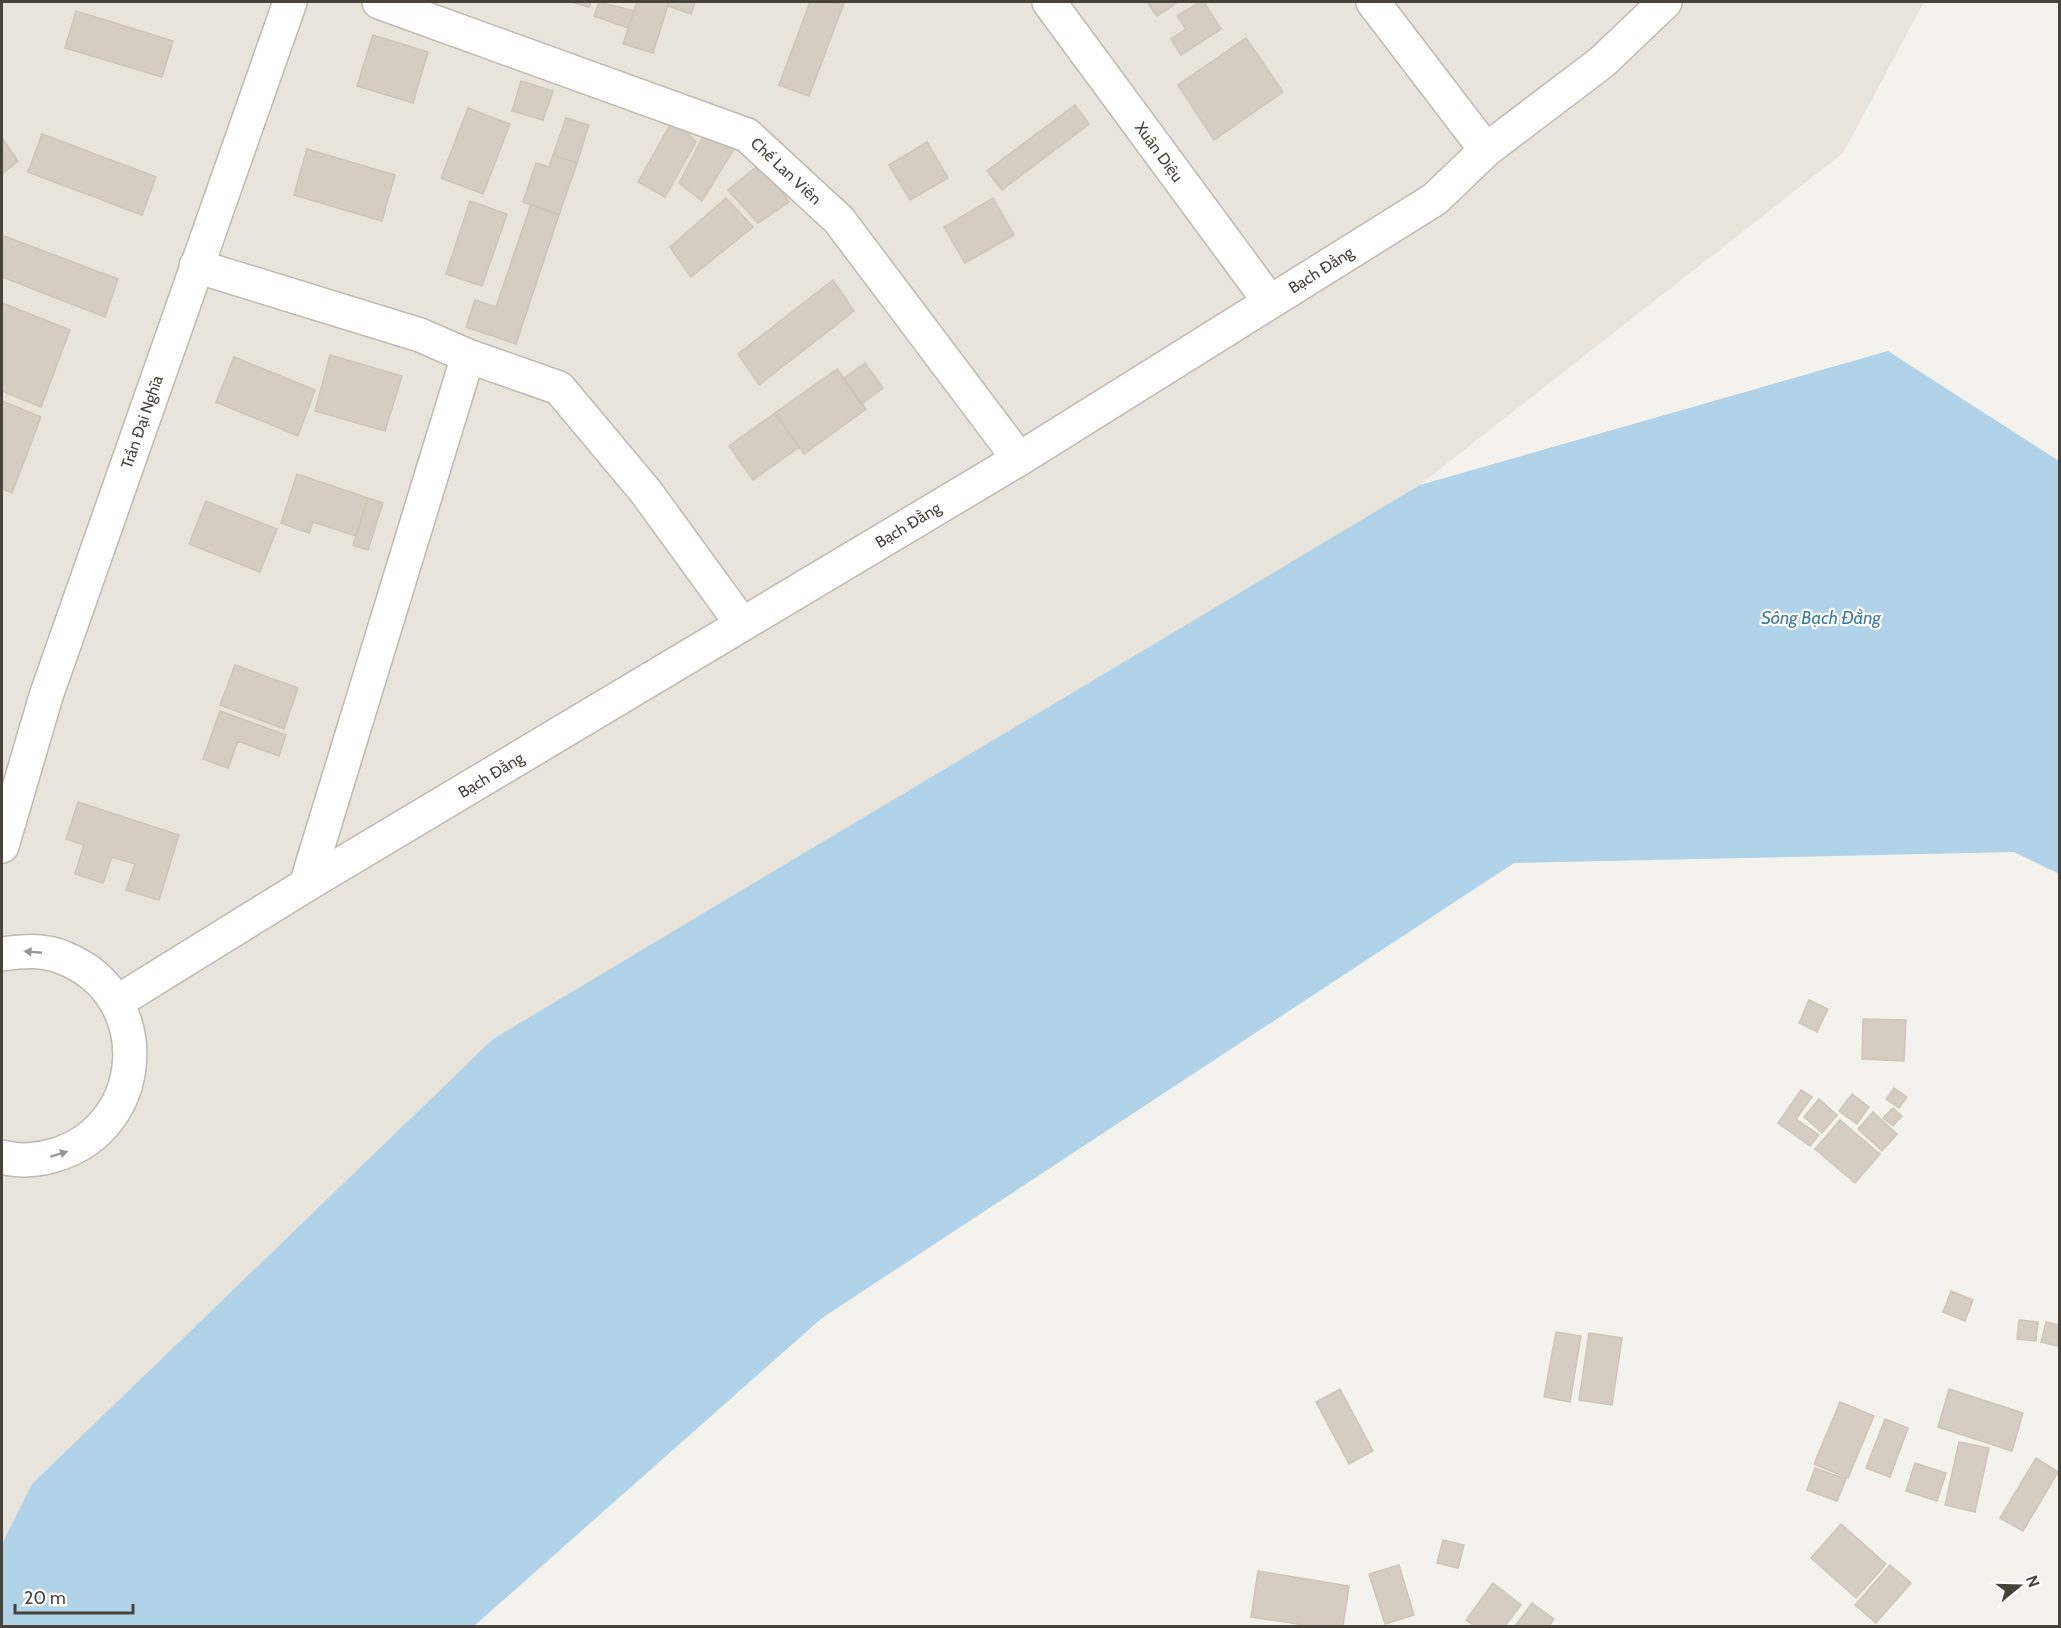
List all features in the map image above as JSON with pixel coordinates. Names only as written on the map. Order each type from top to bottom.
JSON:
[{"type":"street","name":"Trần Đại Nghĩa","points":[[2,846],[46,696],[290,2]]},
{"type":"street","name":"Chế Lan Viên","points":[[379,2],[747,135],[839,220],[1019,459]]},
{"type":"street","name":"Xuân Diệu","points":[[1049,2],[1270,302]]},
{"type":"street","points":[[1372,2],[1486,150]]},
{"type":"street","name":"Bạch Đằng","points":[[117,1002],[306,885],[1019,459],[1435,199],[1486,150],[1602,62],[1665,2]]},
{"type":"street","points":[[196,266],[420,335],[468,356],[559,388],[646,492],[742,624]]},
{"type":"street","points":[[306,885],[468,356]]},
{"type":"street","points":[[2,954],[30,950],[64,958],[94,976],[117,1002],[129,1034],[130,1069],[120,1102],[101,1130],[73,1150],[40,1160],[3,1160]]},
{"type":"shaded area","points":[[2,2],[1924,2],[1843,153],[94,1524],[2,1626]]},
{"type":"water","name":"Sông Bạch Đằng","points":[[1888,351],[2059,461],[2059,874],[2014,852],[1514,863],[822,1318],[474,1626],[2,1626],[2,1544],[32,1484],[493,1039],[1420,485]]},
{"type":"building","points":[[571,2],[591,2],[589,7]]},
{"type":"building","points":[[599,2],[634,11],[628,28],[594,16]]},
{"type":"building","points":[[637,2],[669,2],[653,53],[623,44]]},
{"type":"building","points":[[669,2],[695,2],[691,14],[668,6]]},
{"type":"building","points":[[810,2],[844,3],[809,96],[779,85]]},
{"type":"building","points":[[1147,2],[1178,2],[1157,16]]},
{"type":"building","points":[[1200,2],[1204,2],[1221,29],[1181,55],[1171,39],[1186,29],[1177,16]]},
{"type":"building","points":[[76,11],[173,41],[162,77],[65,48]]},
{"type":"building","points":[[373,35],[428,52],[413,103],[357,86]]},
{"type":"building","points":[[1246,38],[1283,92],[1214,140],[1178,85]]},
{"type":"building","points":[[521,81],[553,91],[543,120],[512,111]]},
{"type":"building","points":[[1075,105],[1089,124],[1002,190],[987,171]]},
{"type":"building","points":[[468,108],[510,124],[483,194],[441,178]]},
{"type":"building","points":[[566,118],[589,125],[577,163],[553,155]]},
{"type":"building","points":[[674,118],[696,142],[665,197],[638,182]]},
{"type":"building","points":[[707,129],[737,144],[702,201],[679,183]]},
{"type":"building","points":[[42,134],[156,177],[142,215],[28,172]]},
{"type":"building","points":[[2,138],[18,161],[2,174]]},
{"type":"building","points":[[927,142],[948,178],[910,200],[889,165]]},
{"type":"building","points":[[307,149],[395,175],[382,221],[294,195]]},
{"type":"building","points":[[553,155],[577,163],[559,215],[523,202],[536,163],[549,167]]},
{"type":"building","points":[[761,163],[789,202],[758,223],[728,190]]},
{"type":"building","points":[[726,198],[753,227],[691,277],[670,247]]},
{"type":"building","points":[[993,198],[1014,235],[965,263],[944,227]]},
{"type":"building","points":[[470,201],[507,214],[482,286],[446,274]]},
{"type":"building","points":[[531,204],[559,215],[516,344],[466,327],[475,300],[496,307]]},
{"type":"building","points":[[4,236],[118,279],[105,317],[2,277]]},
{"type":"building","points":[[833,280],[854,311],[759,385],[738,354]]},
{"type":"building","points":[[2,303],[70,330],[41,407],[2,391]]},
{"type":"building","points":[[330,355],[402,376],[385,431],[315,411]]},
{"type":"building","points":[[234,357],[315,390],[298,436],[216,402]]},
{"type":"building","points":[[865,363],[883,388],[861,404],[843,379]]},
{"type":"building","points":[[837,369],[866,409],[804,454],[775,413]]},
{"type":"building","points":[[2,401],[41,417],[12,493],[2,489]]},
{"type":"building","points":[[775,413],[799,447],[753,480],[729,446]]},
{"type":"building","points":[[297,474],[368,498],[356,536],[313,522],[309,533],[281,523]]},
{"type":"building","points":[[368,498],[383,503],[368,550],[353,545]]},
{"type":"building","points":[[206,501],[277,529],[260,572],[189,544]]},
{"type":"building","points":[[235,665],[298,688],[284,729],[220,705]]},
{"type":"building","points":[[220,711],[286,735],[279,756],[238,741],[228,768],[203,759]]},
{"type":"building","points":[[78,802],[179,835],[159,900],[126,890],[135,864],[112,857],[103,883],[75,874],[84,845],[66,839]]},
{"type":"building","points":[[1809,1000],[1828,1009],[1817,1032],[1799,1023]]},
{"type":"building","points":[[1863,1019],[1906,1020],[1904,1061],[1862,1059]]},
{"type":"building","points":[[1894,1088],[1907,1097],[1899,1108],[1886,1099]]},
{"type":"building","points":[[1801,1090],[1812,1097],[1796,1119],[1819,1135],[1810,1146],[1778,1123]]},
{"type":"building","points":[[1852,1094],[1869,1107],[1857,1124],[1839,1111]]},
{"type":"building","points":[[1819,1099],[1837,1115],[1822,1133],[1804,1117]]},
{"type":"building","points":[[1893,1108],[1902,1116],[1893,1126],[1883,1118]]},
{"type":"building","points":[[1873,1112],[1897,1134],[1882,1151],[1858,1129]]},
{"type":"building","points":[[1840,1120],[1880,1154],[1855,1183],[1815,1149]]},
{"type":"building","points":[[1951,1291],[1973,1300],[1965,1321],[1943,1312]]},
{"type":"building","points":[[2019,1320],[2038,1322],[2036,1341],[2017,1339]]},
{"type":"building","points":[[2046,1322],[2060,1325],[2058,1346],[2041,1342]]},
{"type":"building","points":[[1556,1332],[1581,1336],[1570,1402],[1544,1397]]},
{"type":"building","points":[[1589,1333],[1622,1338],[1612,1405],[1579,1400]]},
{"type":"building","points":[[1340,1389],[1373,1451],[1349,1464],[1316,1402]]},
{"type":"building","points":[[1949,1389],[2023,1413],[2012,1451],[1938,1427]]},
{"type":"building","points":[[1840,1402],[1874,1416],[1848,1478],[1814,1464]]},
{"type":"building","points":[[1885,1419],[1908,1428],[1890,1477],[1866,1468]]},
{"type":"building","points":[[1959,1442],[1989,1448],[1975,1512],[1945,1505]]},
{"type":"building","points":[[2036,1458],[2058,1472],[2023,1531],[2000,1518]]},
{"type":"building","points":[[1915,1463],[1946,1473],[1937,1501],[1906,1491]]},
{"type":"building","points":[[1815,1468],[1846,1479],[1837,1501],[1807,1490]]},
{"type":"building","points":[[1841,1524],[1886,1564],[1856,1598],[1811,1558]]},
{"type":"building","points":[[1443,1540],[1464,1545],[1458,1568],[1437,1563]]},
{"type":"building","points":[[1399,1565],[1414,1615],[1385,1624],[1369,1574]]},
{"type":"building","points":[[1890,1565],[1911,1583],[1876,1623],[1855,1605]]},
{"type":"building","points":[[1258,1571],[1349,1586],[1343,1626],[1311,1626],[1251,1617]]},
{"type":"building","points":[[1493,1583],[1521,1605],[1505,1626],[1475,1626],[1466,1620]]},
{"type":"building","points":[[1532,1603],[1554,1619],[1549,1626],[1515,1626]]}]
